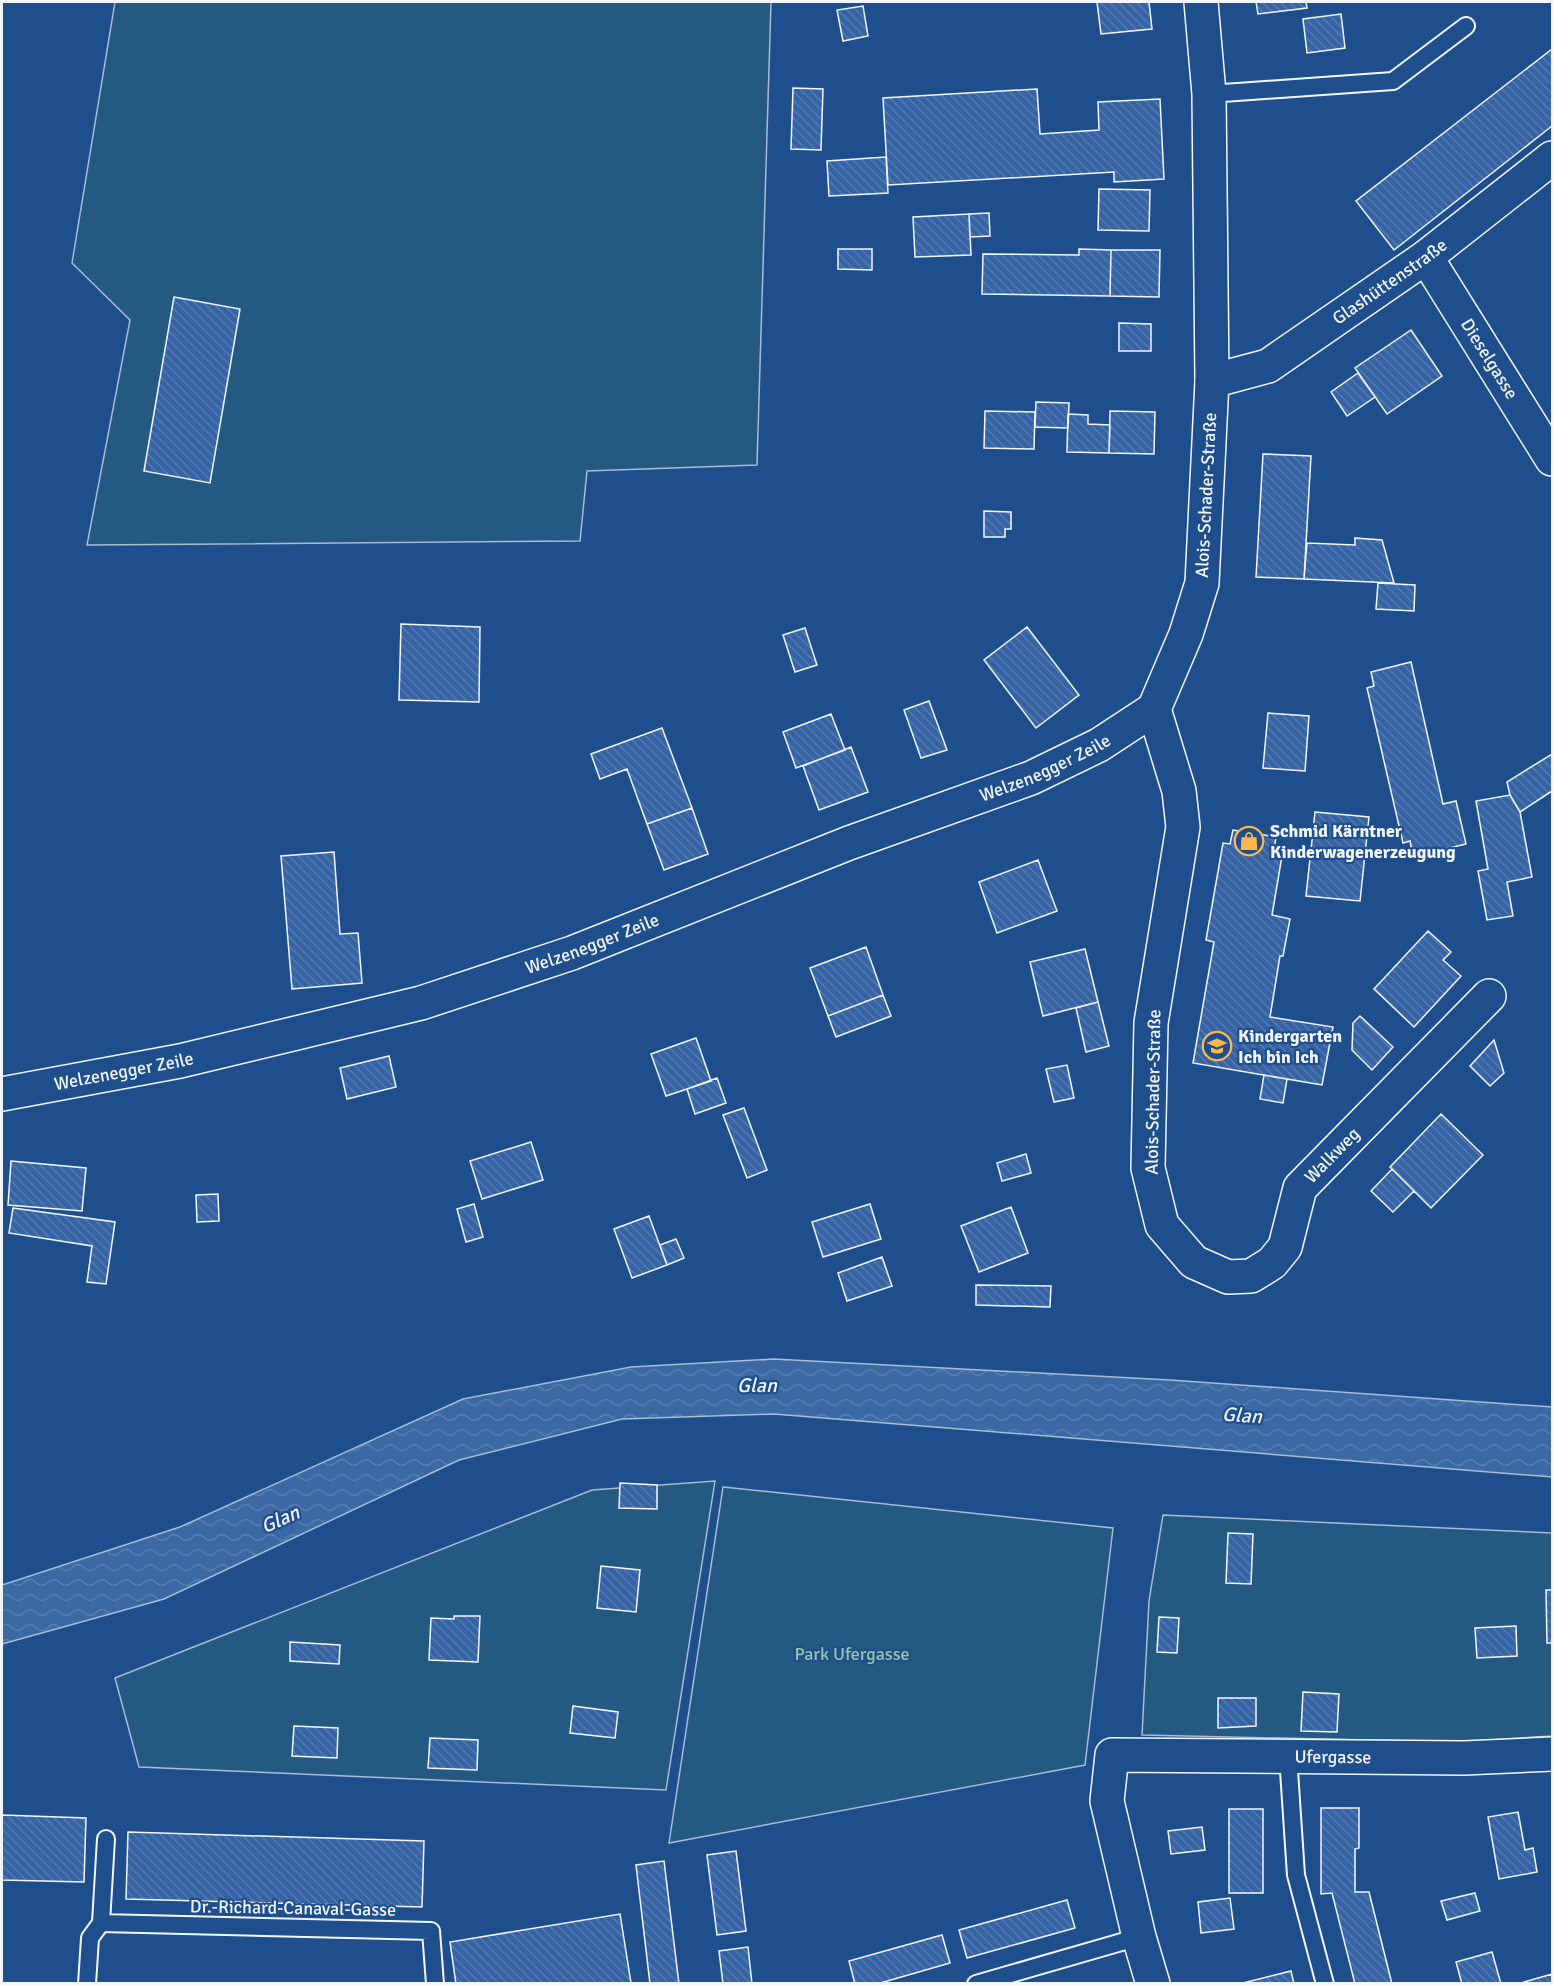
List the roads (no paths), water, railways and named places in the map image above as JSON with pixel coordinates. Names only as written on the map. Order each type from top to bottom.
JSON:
[{"type":"street","name":"Alois-Schader-Straße","points":[[1162,1225],[1148,1168],[1151,1023],[1183,828],[1179,790],[1154,709],[1186,634],[1202,583],[1212,381],[1209,94],[1201,2]]},
{"type":"street","name":"Glashüttenstraße","points":[[1212,381],[1268,366],[1426,257],[1552,158]]},
{"type":"street","name":"Dieselgasse","points":[[1426,257],[1552,459]]},
{"type":"street","name":"Welzenegger Zeile","points":[[2,1094],[180,1061],[409,1005],[572,953],[849,843],[1031,778],[1099,745],[1154,709]]},
{"type":"street","name":"Walkweg","points":[[1162,1225],[1194,1262],[1228,1277],[1251,1276],[1272,1263],[1285,1247],[1300,1188],[1490,996]]},
{"type":"street","name":"Ufergasse","points":[[1139,1937],[1107,1801],[1112,1755],[1464,1758],[1552,1754]]},
{"type":"street","points":[[1139,1937],[1152,1983]]},
{"type":"lane","points":[[1209,94],[1393,81],[1466,26]]},
{"type":"lane","points":[[1288,1756],[1296,1875],[1325,1983]]},
{"type":"lane","points":[[87,1983],[90,1938],[101,1923],[106,1839]]},
{"type":"lane","name":"Dr.-Richard-Canaval-Gasse","points":[[101,1923],[431,1931],[435,1983]]},
{"type":"lane","points":[[976,1983],[1139,1937]]},
{"type":"water","name":"Glan","points":[[774,1359],[1170,1380],[1552,1407],[1552,1477],[774,1414],[622,1419],[459,1460],[164,1599],[2,1644],[2,1585],[180,1527],[463,1399],[631,1367]]},
{"type":"place","name":"Schmid Kärntner Kinderwagenerzeugung","points":[[1249,841]]},
{"type":"place","name":"Kindergarten Ich bin Ich","points":[[1217,1046]]},
{"type":"park label","name":"Park Ufergasse","points":[[852,1654]]}]
